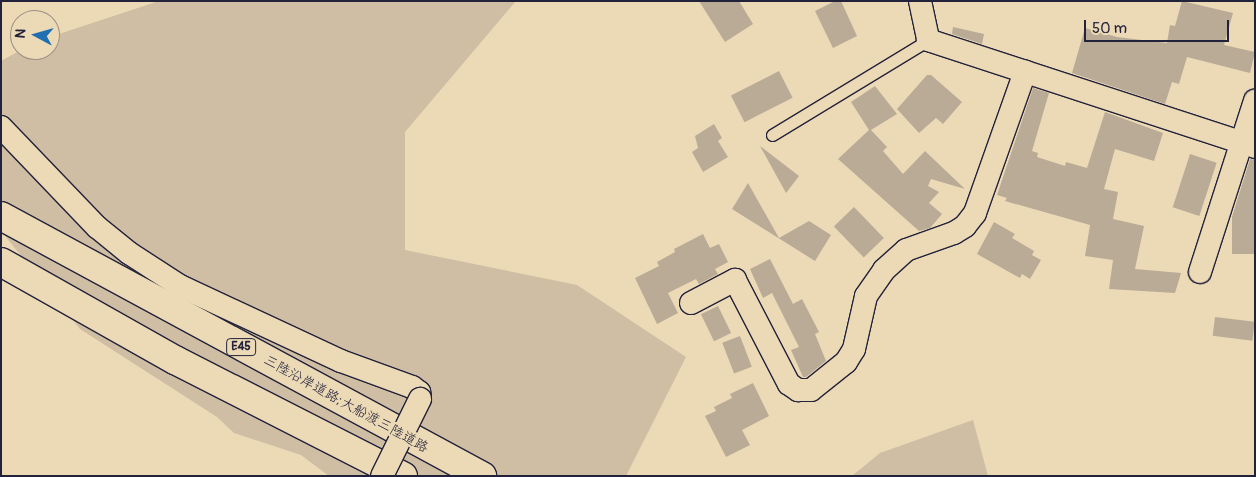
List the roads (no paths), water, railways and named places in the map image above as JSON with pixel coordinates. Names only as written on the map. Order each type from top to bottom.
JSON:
[{"type":"highway","name":"三陸沿岸道路;大船渡三陸道路","points":[[1,216],[482,476]]},
{"type":"highway","points":[[1,262],[175,360],[404,476]]},
{"type":"street","points":[[920,1],[928,40],[1248,145]]},
{"type":"street","points":[[691,303],[735,280],[789,384],[798,390],[812,390],[846,362],[854,349],[866,296],[884,270],[906,250],[954,233],[965,226],[975,213],[1025,72]]},
{"type":"street","points":[[1200,272],[1248,145],[1255,101]]},
{"type":"street","points":[[1,127],[97,227],[137,258],[180,286],[341,361],[412,387],[419,392],[420,400],[382,476]]},
{"type":"lane","points":[[772,135],[928,40]]}]
